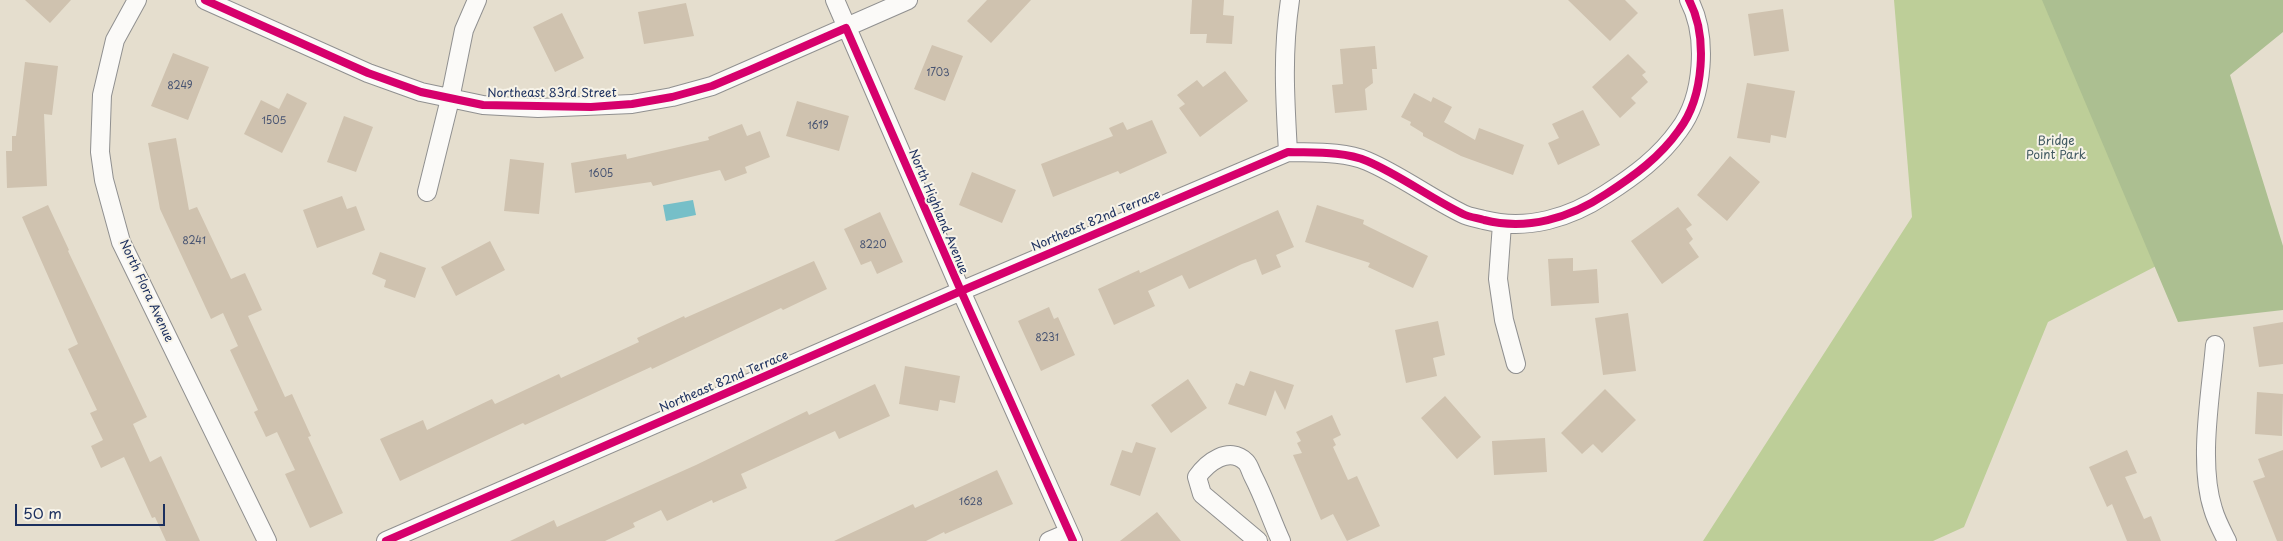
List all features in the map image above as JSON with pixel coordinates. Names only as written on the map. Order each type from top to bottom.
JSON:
[{"type":"street","name":"North Flora Avenue","points":[[137,0],[115,40],[102,95],[100,152],[104,180],[121,242],[267,541]]},
{"type":"street","name":"Northeast 83rd Street","points":[[205,0],[368,73],[421,92],[483,106],[582,108],[632,104],[672,97],[735,77],[908,0]]},
{"type":"street","points":[[427,192],[450,99],[464,30],[477,0]]},
{"type":"street","name":"North Highland Avenue","points":[[834,0],[1070,537]]},
{"type":"street","points":[[1288,152],[1283,72],[1284,35],[1290,0]]},
{"type":"street","name":"Northeast 82nd Terrace","points":[[386,541],[961,291],[1288,152],[1327,153],[1366,160],[1464,215],[1502,224],[1530,224],[1564,217],[1587,207],[1630,178],[1666,149],[1684,123],[1695,98],[1701,69],[1700,38],[1689,0]]},
{"type":"street","points":[[1502,224],[1498,279],[1504,320],[1516,364]]},
{"type":"street","points":[[2215,345],[2206,456],[2207,482],[2213,509],[2227,541]]},
{"type":"street","points":[[1258,541],[1202,494],[1196,477],[1208,462],[1220,457],[1234,456],[1246,462],[1267,505],[1281,541]]},
{"type":"street","points":[[1049,541],[1070,537]]},
{"type":"green space","name":"Bridge Point Park","points":[[1894,0],[2255,0],[2191,33],[2247,219],[2048,322],[1964,527],[1933,541],[1703,541],[1912,217]]},
{"type":"green space","points":[[2042,0],[2283,0],[2283,32],[2230,75],[2283,246],[2283,310],[2178,322]]},
{"type":"water","points":[[693,200],[696,215],[666,221],[663,205]]},
{"type":"building","points":[[25,0],[71,0],[50,23]]},
{"type":"building","points":[[987,0],[1031,0],[991,43],[967,21]]},
{"type":"building","points":[[1192,0],[1224,0],[1223,15],[1234,16],[1232,44],[1206,43],[1207,34],[1190,34]]},
{"type":"building","points":[[1568,0],[1625,0],[1638,13],[1610,41]]},
{"type":"building","points":[[686,3],[694,36],[644,44],[638,12]]},
{"type":"building","points":[[1783,9],[1789,51],[1754,56],[1748,14]]},
{"type":"building","points":[[562,13],[584,58],[555,72],[533,27]]},
{"type":"building","points":[[932,45],[963,56],[945,101],[914,89]]},
{"type":"building","points":[[1375,46],[1377,69],[1372,69],[1373,83],[1365,89],[1367,110],[1335,113],[1332,85],[1343,84],[1340,49]]},
{"type":"building","points":[[173,53],[209,67],[188,120],[151,106]]},
{"type":"building","points":[[1628,54],[1646,72],[1642,75],[1648,82],[1631,98],[1636,103],[1620,118],[1592,87]]},
{"type":"building","points":[[25,62],[58,66],[52,115],[44,114],[47,186],[7,188],[6,151],[12,151],[12,136],[16,136]]},
{"type":"building","points":[[1225,71],[1248,101],[1200,137],[1179,108],[1185,104],[1177,95],[1197,80],[1203,87]]},
{"type":"building","points":[[1747,83],[1795,91],[1786,138],[1771,135],[1770,143],[1737,138]]},
{"type":"building","points":[[287,93],[307,103],[282,153],[244,134],[261,100],[279,109]]},
{"type":"building","points":[[1414,93],[1431,102],[1433,97],[1452,107],[1444,122],[1475,140],[1479,128],[1524,145],[1513,175],[1461,156],[1423,136],[1423,133],[1410,125],[1411,122],[1401,117]]},
{"type":"building","points":[[797,101],[849,116],[839,151],[786,136]]},
{"type":"building","points":[[1583,110],[1600,145],[1558,165],[1548,143],[1559,138],[1552,124]]},
{"type":"building","points":[[344,116],[373,127],[356,172],[327,162]]},
{"type":"building","points":[[1152,120],[1167,153],[1120,174],[1118,171],[1053,197],[1041,164],[1113,136],[1109,128],[1123,122],[1127,130]]},
{"type":"building","points":[[742,124],[747,136],[760,131],[770,157],[745,167],[747,173],[725,181],[720,170],[653,186],[651,182],[575,193],[571,163],[626,154],[627,159],[709,140],[708,137]]},
{"type":"building","points":[[176,138],[189,210],[197,207],[231,279],[245,273],[262,310],[248,316],[285,397],[292,394],[311,436],[308,437],[343,513],[310,528],[285,474],[295,470],[277,432],[266,437],[254,412],[258,410],[230,350],[238,346],[223,313],[211,319],[160,209],[148,143]]},
{"type":"building","points":[[1730,156],[1760,182],[1727,221],[1697,195]]},
{"type":"building","points":[[510,159],[544,163],[539,214],[504,211]]},
{"type":"building","points":[[972,172],[1016,190],[1002,223],[959,205]]},
{"type":"building","points":[[342,196],[347,209],[356,206],[365,230],[317,248],[303,210]]},
{"type":"building","points":[[48,205],[147,417],[133,424],[150,462],[161,456],[200,541],[166,541],[155,517],[152,518],[124,457],[101,468],[91,446],[103,440],[90,413],[97,410],[68,349],[78,344],[22,217]]},
{"type":"building","points":[[1317,205],[1364,220],[1363,224],[1428,256],[1413,288],[1368,267],[1370,263],[1305,242]]},
{"type":"building","points":[[1678,207],[1692,225],[1686,229],[1693,239],[1689,243],[1699,257],[1662,284],[1631,241]]},
{"type":"building","points":[[1278,210],[1294,247],[1276,255],[1281,267],[1262,275],[1256,259],[1189,289],[1182,275],[1148,291],[1155,306],[1114,325],[1098,289],[1139,270],[1140,273]]},
{"type":"building","points":[[880,212],[903,262],[877,274],[871,261],[861,265],[844,229]]},
{"type":"building","points":[[490,241],[505,270],[456,296],[441,267]]},
{"type":"building","points":[[380,252],[426,268],[415,298],[384,287],[386,280],[372,274]]},
{"type":"building","points":[[1573,258],[1573,271],[1597,269],[1599,303],[1551,306],[1548,259]]},
{"type":"building","points":[[814,261],[827,289],[783,310],[781,308],[652,369],[651,367],[525,425],[523,423],[400,481],[380,439],[423,420],[427,430],[492,399],[495,404],[559,374],[561,378],[639,342],[637,338],[684,316],[685,318]]},
{"type":"building","points":[[1049,307],[1054,319],[1058,317],[1075,355],[1041,371],[1018,321]]},
{"type":"building","points":[[1628,313],[1636,371],[1603,375],[1595,318]]},
{"type":"building","points":[[1438,321],[1445,355],[1433,358],[1437,376],[1406,383],[1395,330]]},
{"type":"building","points":[[2283,322],[2283,364],[2259,367],[2253,327]]},
{"type":"building","points":[[905,366],[960,376],[955,403],[940,400],[938,411],[899,404]]},
{"type":"building","points":[[1250,371],[1294,385],[1285,410],[1275,390],[1266,416],[1228,404],[1236,383],[1244,386]]},
{"type":"building","points":[[1188,379],[1207,408],[1171,433],[1151,405]]},
{"type":"building","points":[[875,384],[890,416],[839,439],[835,431],[741,474],[747,488],[713,503],[712,500],[667,521],[661,510],[633,523],[635,527],[605,541],[510,541],[554,520],[557,527],[696,465],[807,411],[809,415]]},
{"type":"building","points":[[1605,389],[1636,420],[1602,453],[1593,444],[1582,454],[1561,433]]},
{"type":"building","points":[[2257,392],[2283,394],[2282,436],[2255,434]]},
{"type":"building","points":[[1445,396],[1481,437],[1457,459],[1421,418]]},
{"type":"building","points":[[1332,415],[1341,435],[1333,439],[1336,445],[1333,447],[1348,480],[1357,476],[1380,526],[1347,541],[1333,514],[1321,520],[1293,455],[1302,453],[1297,443],[1301,441],[1296,432]]},
{"type":"building","points":[[1545,438],[1547,472],[1494,475],[1492,441]]},
{"type":"building","points":[[1136,442],[1156,448],[1140,496],[1110,485],[1122,450],[1132,453]]},
{"type":"building","points":[[2127,450],[2137,473],[2125,477],[2144,519],[2151,516],[2161,541],[2127,541],[2112,504],[2107,507],[2089,467]]},
{"type":"building","points":[[2283,450],[2283,541],[2277,541],[2253,481],[2265,477],[2258,459]]},
{"type":"building","points":[[997,470],[1013,504],[945,534],[944,532],[926,541],[834,541],[913,504],[915,508]]},
{"type":"building","points":[[1157,512],[1181,541],[1120,541]]},
{"type":"cycle path","points":[[205,0],[368,73],[421,92],[483,105],[591,107],[632,104],[672,97],[712,86],[846,28],[1073,541]]},
{"type":"cycle path","points":[[386,541],[961,291],[1288,152],[1328,153],[1367,161],[1463,214],[1484,220],[1500,223],[1532,223],[1563,216],[1578,210],[1606,194],[1646,165],[1672,140],[1687,116],[1694,101],[1698,84],[1701,48],[1699,31],[1689,0]]}]
